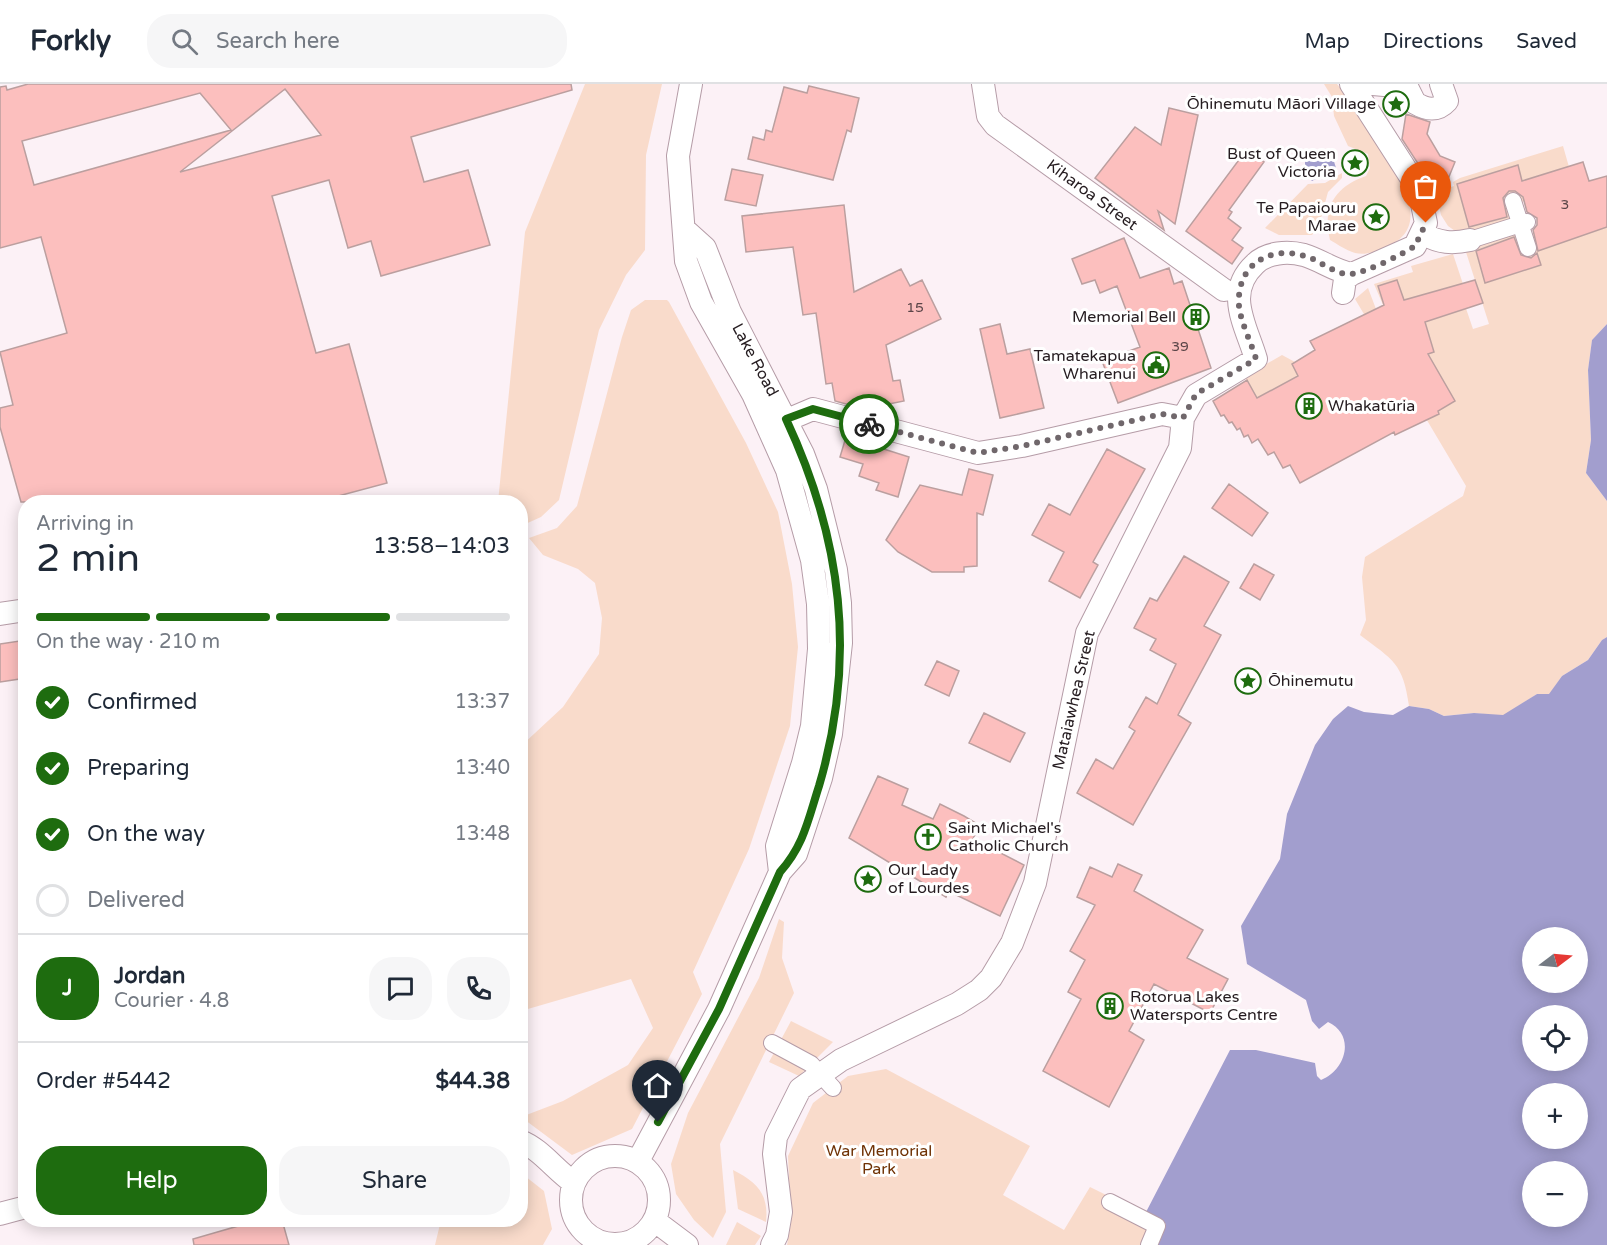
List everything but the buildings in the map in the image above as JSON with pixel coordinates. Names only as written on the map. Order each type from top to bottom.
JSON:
[{"type":"street","name":"Lake Road","points":[[638,1161],[719,1009],[780,872],[796,854],[818,788],[831,734],[838,689],[829,604],[828,532],[816,489],[778,423],[705,248],[685,230],[678,156],[691,84]]},
{"type":"street","name":"Kiharoa Street","points":[[983,84],[988,116],[995,125],[1224,291]]},
{"type":"street","points":[[1351,84],[1419,190],[1426,223],[1423,234],[1442,242],[1455,243],[1524,223]]},
{"type":"street","points":[[1373,84],[1409,86],[1415,103],[1433,109],[1441,107],[1447,101],[1441,84]]},
{"type":"street","points":[[1513,201],[1524,223],[1528,248]]},
{"type":"street","name":"Mataiawhea Street","points":[[772,1245],[777,1235],[781,1212],[774,1154],[776,1137],[795,1096],[827,1080],[840,1060],[957,1004],[979,990],[991,978],[1012,943],[1024,914],[1039,863],[1087,633],[1180,448],[1183,418],[1196,394],[1256,359],[1239,306],[1243,277],[1267,255],[1288,254],[1316,261],[1343,293],[1346,279],[1352,274],[1406,252],[1415,246],[1423,234]]},
{"type":"street","points":[[778,423],[813,409],[978,453],[1022,446],[1162,414],[1183,418]]},
{"type":"street","points":[[0,615],[18,612]]},
{"type":"street","points":[[772,1043],[811,1064],[827,1080]]},
{"type":"street","points":[[528,1144],[556,1171],[574,1183]]},
{"type":"street","points":[[613,1155],[638,1161],[656,1181],[659,1208],[655,1221],[646,1233],[625,1243],[586,1241],[572,1212],[570,1197],[574,1183],[589,1163],[601,1157],[613,1155]]},
{"type":"street","points":[[1110,1202],[1157,1226],[1149,1245]]},
{"type":"street","points":[[0,1214],[18,1209]]},
{"type":"street","points":[[655,1221],[687,1245]]},
{"type":"green space","points":[[585,84],[662,84],[646,155],[645,250],[626,275],[599,330],[559,500],[541,517],[528,523],[528,495],[499,495],[525,232]]},
{"type":"green space","points":[[1324,84],[1337,84],[1355,107],[1396,172],[1408,200],[1411,213],[1409,226],[1402,237],[1371,253],[1358,254],[1330,240],[1328,218],[1333,200],[1346,186],[1366,176],[1370,168],[1368,154],[1348,146],[1334,116],[1332,97]]},
{"type":"green space","points":[[1563,146],[1569,167],[1533,178],[1528,199],[1522,202],[1533,235],[1540,233],[1553,245],[1607,227],[1607,324],[1592,340],[1588,370],[1591,440],[1586,473],[1607,501],[1607,637],[1602,640],[1588,660],[1562,676],[1549,695],[1537,694],[1503,716],[1474,713],[1444,716],[1429,709],[1409,706],[1400,671],[1388,657],[1360,635],[1366,620],[1362,577],[1365,557],[1463,496],[1466,486],[1355,299],[1368,288],[1376,309],[1366,314],[1389,319],[1374,284],[1413,272],[1411,266],[1453,254],[1463,284],[1458,285],[1473,329],[1489,324],[1465,249],[1458,233],[1448,226],[1441,215],[1436,192],[1454,186],[1453,182]],"holes":[[[1429,293],[1431,297],[1459,311],[1425,322],[1434,352],[1408,360],[1421,296]]]},
{"type":"green space","points":[[1342,173],[1342,178],[1328,192],[1319,225],[1312,235],[1279,235],[1265,228],[1308,184],[1325,183]]},
{"type":"green space","points":[[645,300],[667,300],[669,302],[746,443],[778,512],[792,584],[798,647],[790,726],[749,849],[693,972],[702,994],[632,1129],[572,1155],[528,1122],[528,1114],[563,1101],[628,1065],[653,1028],[631,979],[528,1009],[528,740],[563,707],[599,654],[602,618],[595,583],[578,569],[543,555],[529,538],[557,528],[577,506],[631,310]]},
{"type":"green space","points":[[1282,355],[1295,362],[1298,376],[1257,398],[1246,379],[1242,378]]},
{"type":"green space","points":[[779,919],[784,922],[782,958],[794,993],[720,1144],[726,1212],[713,1238],[694,1220],[676,1194],[671,1164],[688,1113],[759,978]]},
{"type":"green space","points":[[791,1021],[833,1042],[799,1076],[769,1062]]},
{"type":"green space","name":"War Memorial Park","points":[[886,1069],[1030,1146],[1003,1195],[1064,1230],[1090,1187],[1165,1224],[1155,1245],[787,1245],[791,1223],[788,1156],[813,1103],[848,1076]]},
{"type":"green space","points":[[733,1170],[749,1179],[760,1190],[765,1204],[766,1222],[738,1209]]},
{"type":"green space","points":[[528,1178],[544,1191],[552,1229],[543,1245],[435,1245],[439,1227],[528,1227]]},
{"type":"green space","points":[[737,1222],[761,1236],[755,1245],[726,1245]]},
{"type":"shaded area","points":[[1317,150],[1332,155],[1336,168],[1312,181],[1305,172],[1305,157]]},
{"type":"shaded area","points":[[1607,324],[1607,501],[1586,473],[1591,440],[1588,370],[1592,340]]},
{"type":"shaded area","points":[[1607,637],[1607,1245],[1156,1245],[1166,1224],[1145,1214],[1230,1050],[1256,1050],[1315,1063],[1317,1076],[1321,1080],[1337,1069],[1342,1061],[1345,1043],[1337,1028],[1328,1022],[1319,1029],[1312,1021],[1306,1000],[1247,964],[1241,926],[1280,859],[1287,814],[1315,745],[1333,719],[1348,706],[1364,712],[1393,715],[1409,706],[1429,709],[1444,716],[1474,713],[1503,715],[1537,694],[1549,694],[1562,676],[1588,660],[1602,640]]},
{"type":"way so far","points":[[869,424],[978,453],[1022,446],[1162,414],[1173,414],[1183,418],[1196,394],[1256,359],[1239,306],[1240,282],[1260,259],[1267,255],[1298,254],[1333,269],[1352,274],[1406,252],[1415,246],[1423,234],[1426,223]]},
{"type":"place","name":"Ōhinemutu Māori Village","points":[[1396,104]]},
{"type":"place","name":"Bust of Queen Victoria","points":[[1355,163]]},
{"type":"place","name":"Te Papaiouru Marae","points":[[1376,217]]},
{"type":"place","name":"Memorial Bell","points":[[1196,317]]},
{"type":"place","name":"Tamatekapua Wharenui","points":[[1156,365]]},
{"type":"place","name":"Whakatūria","points":[[1309,406]]},
{"type":"place","name":"Ōhinemutu","points":[[1248,681]]},
{"type":"place","name":"Saint Michael's Catholic Church","points":[[928,837]]},
{"type":"place","name":"Our Lady of Lourdes","points":[[868,879]]},
{"type":"place","name":"Rotorua Lakes Watersports Centre","points":[[1110,1006]]},
{"type":"route","points":[[658,1122],[719,1009],[780,872],[796,854],[821,778],[831,734],[838,689],[841,643],[836,570],[816,489],[803,454],[786,419],[813,409],[869,424]]}]
